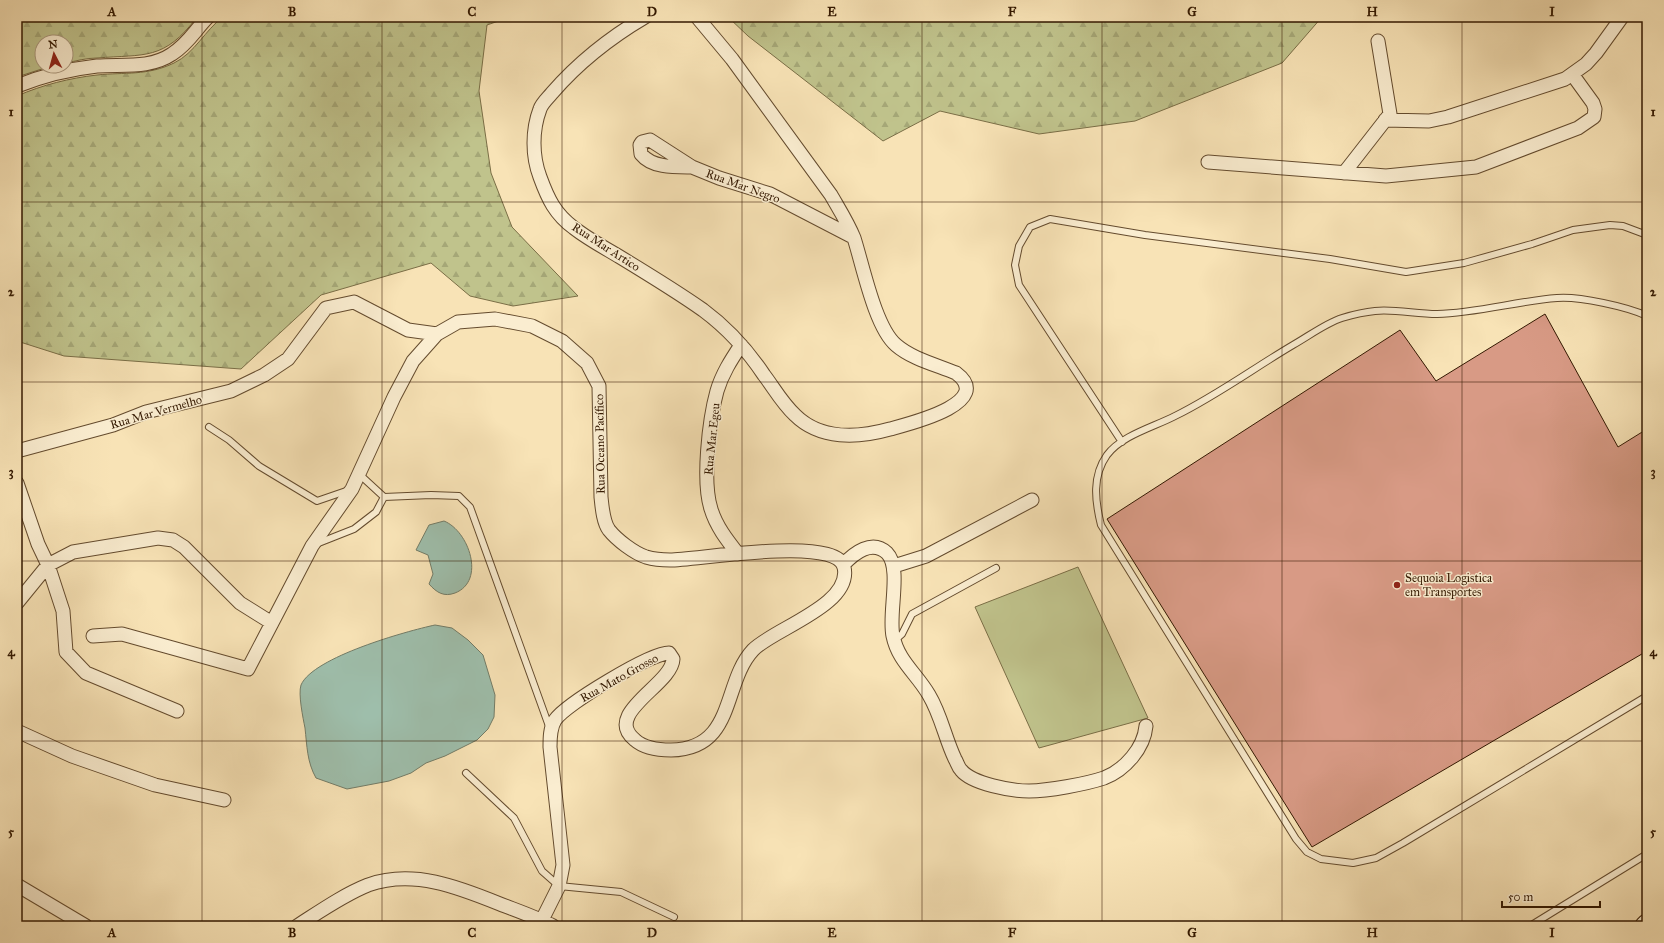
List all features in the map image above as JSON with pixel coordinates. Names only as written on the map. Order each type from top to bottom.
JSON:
[{"type":"main road","points":[[1644,926],[1647,923]]},
{"type":"street","points":[[17,86],[58,73],[89,68],[149,64],[171,55],[192,38],[208,17]]},
{"type":"street","name":"Rua Mar Artico","points":[[645,17],[617,34],[565,78],[541,107],[535,131],[535,152],[539,173],[548,200],[559,214],[574,228],[705,311],[725,328],[796,416],[812,428],[833,434],[859,436],[883,432],[910,424],[950,409],[960,402],[965,394],[966,384],[956,373],[910,355],[895,345],[887,335],[880,320],[853,237]]},
{"type":"street","points":[[697,17],[732,58],[831,195],[853,237]]},
{"type":"street","points":[[1385,120],[1429,121],[1448,117],[1564,79],[1586,64],[1596,53],[1622,17]]},
{"type":"street","points":[[1344,173],[1390,114],[1378,41]]},
{"type":"street","points":[[1208,162],[1386,176],[1476,167],[1578,128],[1594,117],[1595,109],[1572,74]]},
{"type":"street","name":"Rua Mar Negro","points":[[692,167],[660,165],[643,157],[640,149],[642,142],[650,140],[692,167],[718,178],[770,194],[853,237]]},
{"type":"street","name":"Rua Mar Vermelho","points":[[17,450],[113,425],[146,412],[231,391],[264,375],[288,359],[326,308],[339,304],[354,302],[408,330],[437,334]]},
{"type":"street","name":"Rua Oceano Pacífico","points":[[93,636],[122,634],[248,669],[312,546],[352,489],[394,397],[413,361],[437,334],[458,322],[495,318],[532,326],[562,341],[587,363],[600,386],[601,496],[608,529],[626,545],[644,556],[668,560],[798,551],[827,553],[839,558],[844,565]]},
{"type":"street","name":"Rua Mar Egeu","points":[[738,554],[720,530],[711,509],[708,480],[712,419],[717,391],[728,364],[740,345]]},
{"type":"street","points":[[17,483],[38,544],[48,565],[63,611],[66,652],[86,673],[177,711]]},
{"type":"street","points":[[894,566],[926,556],[1032,500]]},
{"type":"street","points":[[17,602],[48,565],[73,552],[150,538],[166,538],[184,547],[240,603],[272,623]]},
{"type":"street","points":[[844,565],[858,551],[867,548],[878,548],[887,553],[894,566],[895,572],[891,620],[894,641],[899,655],[929,694],[949,746],[961,770],[974,779],[997,787],[1029,791],[1104,777],[1126,763],[1140,746],[1145,736],[1146,726]]},
{"type":"street","name":"Rua Mato Grosso","points":[[550,732],[554,721],[563,711],[586,695],[654,657],[669,653],[672,658],[671,668],[634,706],[627,718],[628,731],[634,740],[646,746],[664,750],[677,750],[697,744],[712,735],[722,721],[743,663],[753,650],[764,640],[806,618],[821,608],[836,594],[843,582],[845,570],[844,565]]},
{"type":"street","points":[[17,731],[72,756],[148,782],[224,800]]},
{"type":"street","points":[[297,926],[329,906],[368,885],[391,880],[421,879],[442,883],[468,892],[547,923],[559,886],[563,865],[550,747],[550,732]]},
{"type":"street","points":[[17,885],[86,926]]},
{"type":"lane","points":[[1122,442],[1019,285],[1015,265],[1019,246],[1030,227],[1050,219],[1145,235],[1330,259],[1406,272],[1464,262],[1532,244],[1573,230],[1610,225],[1623,226],[1647,235]]},
{"type":"lane","points":[[1647,316],[1611,304],[1559,298],[1513,303],[1472,311],[1437,314],[1374,311],[1341,318],[1310,335],[1176,416],[1122,442],[1107,455],[1096,488],[1095,502],[1101,525],[1296,839],[1307,852],[1321,859],[1353,863],[1376,858],[1647,696]]},
{"type":"lane","points":[[209,427],[229,440],[259,466],[317,501],[352,489]]},
{"type":"lane","points":[[359,474],[384,497],[431,495],[459,496],[470,507],[550,732]]},
{"type":"lane","points":[[312,546],[354,529],[376,512],[384,497]]},
{"type":"lane","points":[[894,641],[902,634],[912,614],[996,568]]},
{"type":"lane","points":[[466,773],[514,818],[542,870],[559,886],[621,892],[674,917]]},
{"type":"lane","points":[[1530,926],[1647,854]]},
{"type":"green space","points":[[17,17],[197,17],[185,31],[164,48],[141,55],[89,58],[74,61],[74,34],[34,34],[34,72],[17,77]]},
{"type":"green space","points":[[223,17],[510,17],[487,25],[479,91],[491,173],[512,227],[578,296],[513,306],[470,296],[431,263],[321,295],[241,369],[64,356],[17,341],[17,96],[56,82],[97,75],[145,72],[164,67],[181,59]]},
{"type":"green space","points":[[728,17],[1322,17],[1282,63],[1135,121],[1039,134],[940,111],[883,141],[748,36]]},
{"type":"green space","points":[[1078,567],[1148,718],[1039,748],[975,607]]},
{"type":"shaded area","points":[[444,521],[453,526],[467,545],[472,568],[470,578],[464,587],[455,593],[447,595],[438,592],[429,584],[433,574],[428,555],[416,550],[429,525]]},
{"type":"shaded area","points":[[435,625],[452,628],[468,640],[483,655],[495,695],[494,717],[488,729],[477,740],[445,756],[426,763],[411,773],[389,781],[347,789],[316,778],[309,760],[307,748],[300,700],[301,685],[309,675],[341,655],[383,639]]},
{"type":"building","name":"Sequoia Logistica em Transportes","points":[[1545,314],[1618,447],[1647,429],[1647,651],[1312,847],[1107,519],[1400,330],[1436,381]]},
{"type":"place","name":"Sequoia Logistica em Transportes","points":[[1397,585]]}]
